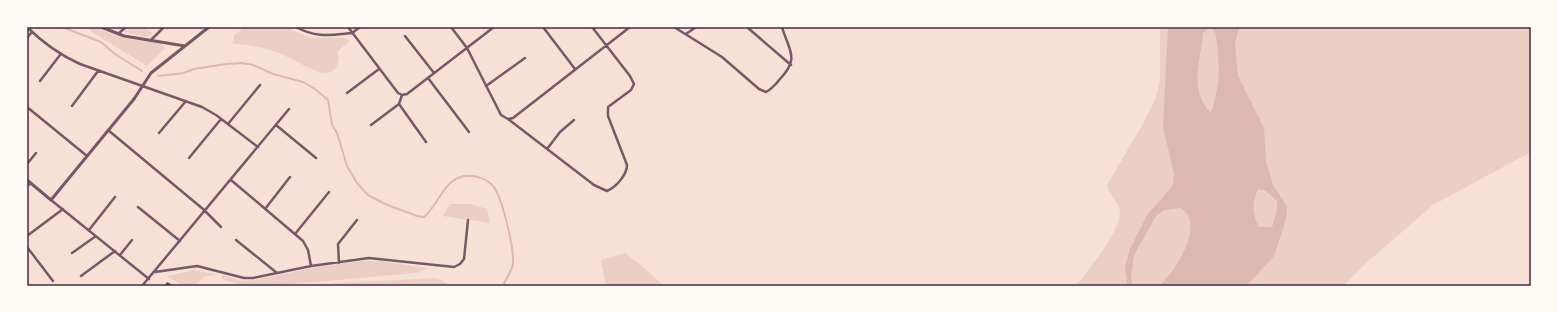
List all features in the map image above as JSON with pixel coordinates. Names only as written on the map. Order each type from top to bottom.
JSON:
[{"type":"street","points":[[27,27],[60,55],[98,71],[206,109],[258,147]]},
{"type":"street","points":[[101,27],[118,34],[185,46]]},
{"type":"street","points":[[118,34],[126,27]]},
{"type":"street","points":[[151,40],[164,27]]},
{"type":"street","points":[[51,200],[108,130],[151,73],[209,27]]},
{"type":"street","points":[[296,27],[321,36],[352,33],[360,27]]},
{"type":"street","points":[[348,27],[398,93],[402,95],[407,94],[494,27]]},
{"type":"street","points":[[451,27],[467,48],[501,115],[594,185],[607,191],[611,190],[625,175],[627,170],[627,165],[608,116],[608,106],[631,90],[634,84],[630,76],[592,27]]},
{"type":"street","points":[[543,27],[575,69]]},
{"type":"street","points":[[508,119],[513,118],[630,27]]},
{"type":"street","points":[[674,27],[722,57],[762,91],[766,92],[772,88],[791,65],[792,61],[782,27]]},
{"type":"street","points":[[686,34],[696,27]]},
{"type":"street","points":[[748,28],[791,65]]},
{"type":"street","points":[[27,38],[32,32]]},
{"type":"street","points":[[405,36],[434,73]]},
{"type":"street","points":[[40,81],[60,55]]},
{"type":"street","points":[[486,86],[525,58]]},
{"type":"street","points":[[347,93],[379,69]]},
{"type":"street","points":[[72,106],[98,71]]},
{"type":"street","points":[[428,78],[469,132]]},
{"type":"street","points":[[228,124],[260,85]]},
{"type":"street","points":[[371,125],[399,104],[402,95]]},
{"type":"street","points":[[159,133],[186,101]]},
{"type":"street","points":[[399,104],[426,142]]},
{"type":"street","points":[[27,107],[87,156]]},
{"type":"street","points":[[142,286],[289,109]]},
{"type":"street","points":[[189,158],[221,119]]},
{"type":"street","points":[[547,149],[560,132],[574,120]]},
{"type":"street","points":[[276,125],[316,158]]},
{"type":"street","points":[[108,130],[221,227]]},
{"type":"street","points":[[27,164],[36,153]]},
{"type":"street","points":[[265,208],[290,177]]},
{"type":"street","points":[[27,180],[149,279]]},
{"type":"street","points":[[231,180],[306,245],[312,266]]},
{"type":"street","points":[[27,186],[31,183]]},
{"type":"street","points":[[295,234],[329,192]]},
{"type":"street","points":[[88,230],[115,197]]},
{"type":"street","points":[[138,207],[180,241]]},
{"type":"street","points":[[27,236],[63,209]]},
{"type":"street","points":[[339,263],[338,244],[357,220]]},
{"type":"street","points":[[155,272],[197,266],[244,278],[259,278],[312,266],[374,258],[454,267],[460,264],[464,258],[468,220]]},
{"type":"street","points":[[72,253],[96,236]]},
{"type":"street","points":[[120,255],[132,240]]},
{"type":"street","points":[[236,240],[277,273]]},
{"type":"street","points":[[27,247],[53,281]]},
{"type":"street","points":[[81,276],[115,251]]},
{"type":"shaded area","points":[[87,27],[92,27],[123,38],[154,42],[165,48],[147,66],[92,32]]},
{"type":"shaded area","points":[[130,27],[144,27],[152,33],[147,37],[125,32]]},
{"type":"shaded area","points":[[245,27],[285,27],[311,38],[345,38],[350,41],[337,52],[339,58],[338,64],[335,68],[329,73],[322,73],[267,49],[230,43],[234,41],[234,35]]},
{"type":"shaded area","points":[[1160,27],[1531,27],[1531,152],[1433,205],[1364,265],[1343,286],[1076,286],[1103,250],[1119,219],[1119,208],[1107,185],[1141,127],[1156,97],[1160,81]]},
{"type":"shaded area","points":[[1168,27],[1209,27],[1239,27],[1235,44],[1238,76],[1264,128],[1266,161],[1273,185],[1287,206],[1286,219],[1274,256],[1246,286],[1159,286],[1183,254],[1190,233],[1188,215],[1181,208],[1164,210],[1156,216],[1134,255],[1131,277],[1133,286],[1129,286],[1127,283],[1125,267],[1130,249],[1147,215],[1173,185],[1174,174],[1163,127]],"holes":[[[1209,27],[1215,31],[1219,72],[1217,92],[1211,113],[1204,104],[1200,95],[1198,75],[1203,33]],[[1258,189],[1266,191],[1277,201],[1277,211],[1272,227],[1259,227],[1255,217],[1254,208]]]},
{"type":"shaded area","points":[[450,204],[471,204],[487,209],[490,223],[443,216]]},
{"type":"shaded area","points":[[625,253],[664,286],[606,286],[601,260]]},
{"type":"shaded area","points":[[362,261],[380,261],[428,268],[416,273],[271,286],[243,286],[222,279],[221,277],[223,275],[241,281],[255,280],[317,267]]},
{"type":"shaded area","points":[[194,270],[218,275],[205,276],[195,286],[183,286],[167,276]]},
{"type":"shaded area","points":[[437,278],[452,286],[317,286],[336,283]]},
{"type":"building","points":[[167,282],[171,284],[174,286],[164,286]]},
{"type":"waterway","points":[[62,27],[101,42],[115,54],[142,71]]},
{"type":"waterway","points":[[158,76],[184,73],[194,69],[226,64],[242,63],[253,65],[273,74],[303,82],[315,89],[328,100],[332,125],[337,133],[347,166],[357,183],[368,195],[385,204],[417,216],[424,217],[448,185],[458,178],[472,176],[482,178],[487,181],[494,187],[501,203],[512,247],[513,264],[504,283],[505,286]]}]
